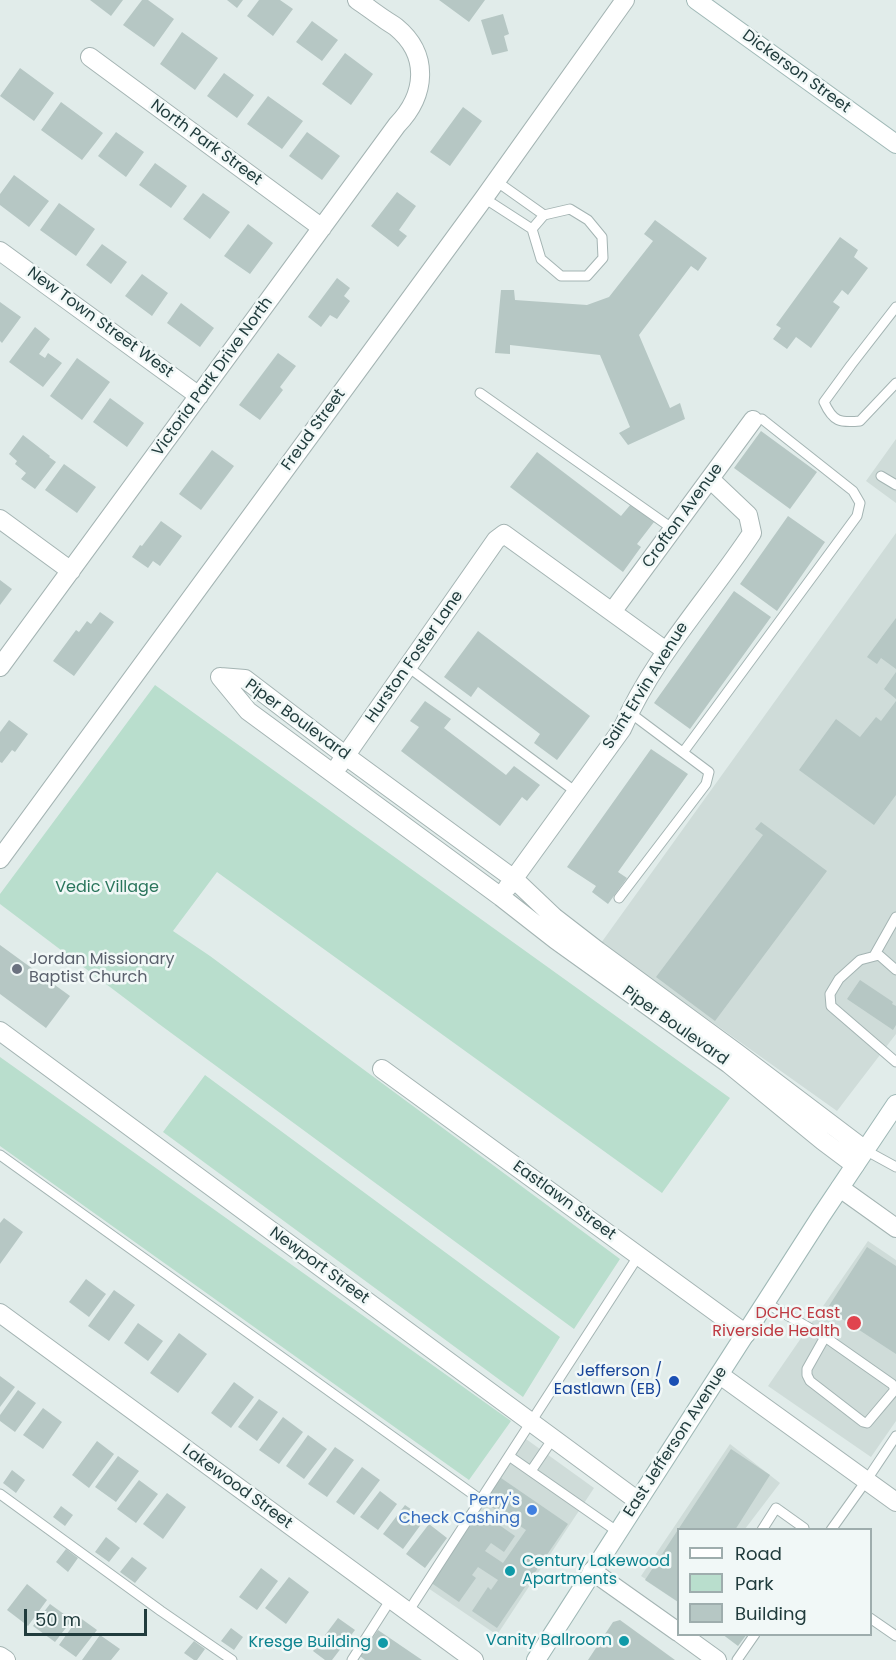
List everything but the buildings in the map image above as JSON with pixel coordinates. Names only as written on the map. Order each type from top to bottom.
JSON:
[{"type":"street","name":"Victoria Park Drive North","points":[[0,668],[397,125],[408,114],[416,99],[420,84],[417,57],[408,39],[395,26],[357,0]]},
{"type":"street","name":"Freud Street","points":[[0,859],[484,198],[625,0]]},
{"type":"street","name":"Dickerson Street","points":[[696,0],[896,144]]},
{"type":"street","name":"North Park Street","points":[[90,57],[322,228]]},
{"type":"street","name":"New Town Street West","points":[[0,251],[200,396]]},
{"type":"street","name":"Crofton Avenue","points":[[612,612],[753,420]]},
{"type":"street","name":"Saint Ervin Avenue","points":[[501,897],[622,729],[629,712],[666,651],[752,533],[748,515],[710,479]]},
{"type":"street","points":[[0,519],[71,571]]},
{"type":"street","name":"Hurston Foster Lane","points":[[333,773],[496,540],[504,534],[612,612]]},
{"type":"street","points":[[612,612],[666,651]]},
{"type":"street","name":"Piper Boulevard","points":[[855,1165],[822,1141],[729,1064],[556,940],[248,711],[220,676],[245,679],[514,879],[554,917],[597,951],[865,1150]]},
{"type":"street","name":"Newport Street","points":[[0,1031],[638,1501]]},
{"type":"street","name":"Eastlawn Street","points":[[382,1069],[746,1334]]},
{"type":"street","name":"East Jefferson Avenue","points":[[536,1660],[896,1104]]},
{"type":"street","points":[[840,1188],[896,1228]]},
{"type":"street","name":"Lakewood Street","points":[[0,1313],[474,1660]]},
{"type":"street","points":[[720,1374],[896,1502]]},
{"type":"street","points":[[592,1572],[677,1632]]},
{"type":"street","points":[[683,1636],[717,1660]]},
{"type":"street","points":[[0,1656],[6,1660]]},
{"type":"lane","points":[[496,181],[544,215]]},
{"type":"lane","points":[[484,198],[532,230],[541,259],[561,276],[587,276],[603,258],[602,237],[588,220],[570,209],[544,215],[532,230]]},
{"type":"lane","points":[[896,307],[824,402],[830,415],[844,423],[860,421],[896,383]]},
{"type":"lane","points":[[480,393],[673,530]]},
{"type":"lane","points":[[684,751],[857,516],[860,503],[853,491],[762,419],[753,420]]},
{"type":"lane","points":[[881,476],[896,485]]},
{"type":"lane","points":[[408,667],[576,792]]},
{"type":"lane","points":[[620,898],[706,784],[710,772],[629,712]]},
{"type":"lane","points":[[874,956],[896,917]]},
{"type":"lane","points":[[896,970],[879,955],[860,960],[839,979],[830,994],[831,1006],[896,1062]]},
{"type":"lane","points":[[865,1150],[896,1167]]},
{"type":"lane","points":[[0,1155],[481,1500]]},
{"type":"lane","points":[[408,1612],[639,1255]]},
{"type":"lane","points":[[766,1303],[825,1337],[892,1384],[894,1392],[871,1421],[863,1422],[810,1381],[807,1369],[825,1337]]},
{"type":"lane","points":[[832,1528],[896,1436]]},
{"type":"lane","points":[[531,1471],[554,1437]]},
{"type":"lane","points":[[509,1456],[618,1532]]},
{"type":"lane","points":[[0,1494],[232,1660]]},
{"type":"lane","points":[[763,1528],[776,1508],[804,1528]]},
{"type":"lane","points":[[352,1660],[391,1599]]},
{"type":"lane","points":[[872,1619],[896,1636]]},
{"type":"lane","points":[[737,1660],[754,1636]]},
{"type":"shaded area","points":[[896,439],[896,503],[866,481]]},
{"type":"shaded area","points":[[896,533],[896,1034],[837,1111],[601,943]]},
{"type":"shaded area","name":"DCHC East Riverside Health","points":[[868,1241],[896,1260],[896,1421],[871,1457],[768,1386]]},
{"type":"shaded area","points":[[526,1439],[594,1488],[497,1635],[428,1588]]},
{"type":"shaded area","points":[[730,1444],[780,1483],[746,1528],[677,1528],[677,1600],[641,1576]]},
{"type":"green space","name":"Vedic Village","points":[[155,685],[730,1098],[662,1193],[217,872],[173,931],[620,1259],[574,1329],[159,1024],[0,904],[0,894]]},
{"type":"green space","points":[[0,1057],[511,1421],[469,1480],[0,1146]]},
{"type":"green space","points":[[205,1075],[560,1337],[523,1397],[163,1132]]},
{"type":"place","name":"Jordan Missionary Baptist Church","points":[[17,969]]},
{"type":"place","name":"DCHC East Riverside Health","points":[[854,1323]]},
{"type":"place","name":"Jefferson / Eastlawn (EB)","points":[[674,1381]]},
{"type":"place","name":"Perry's Check Cashing","points":[[532,1510]]},
{"type":"place","name":"Century Lakewood Apartments","points":[[510,1571]]},
{"type":"place","name":"Vanity Ballroom","points":[[624,1641]]},
{"type":"place","name":"Kresge Building","points":[[383,1643]]}]
